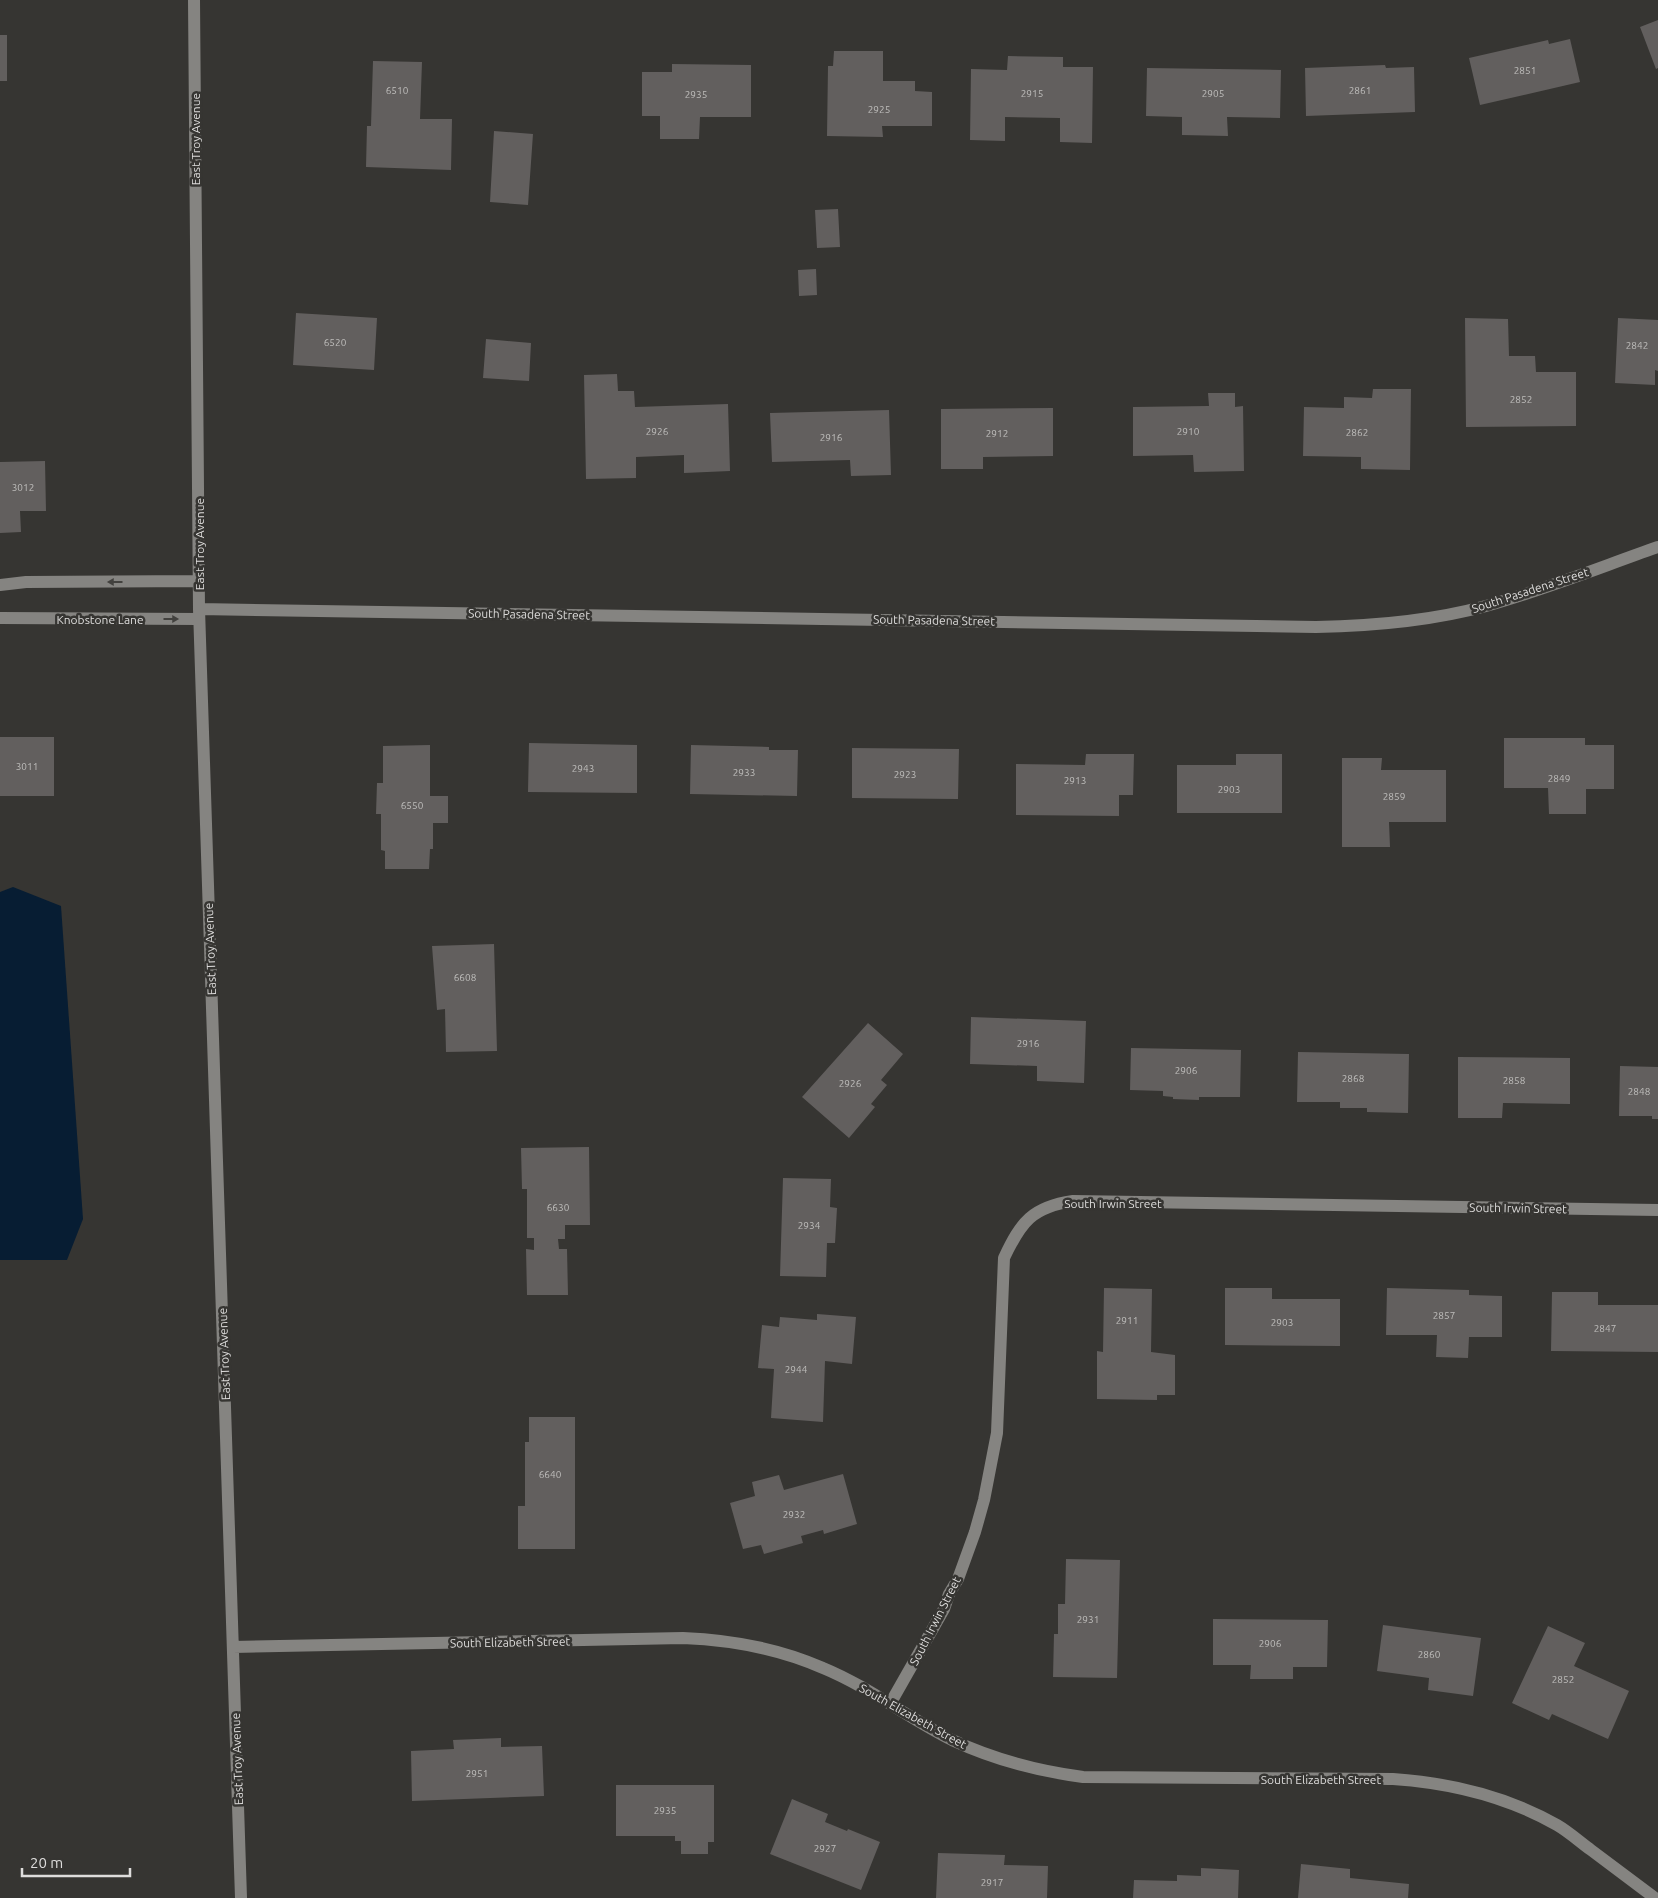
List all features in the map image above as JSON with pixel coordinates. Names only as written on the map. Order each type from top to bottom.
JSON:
[{"type":"street","name":"East Troy Avenue","points":[[194,0],[199,614],[241,1898]]},
{"type":"street","name":"South Pasadena Street","points":[[199,614],[1307,626],[1367,625],[1418,620],[1485,606],[1534,592],[1658,546]]},
{"type":"street","points":[[0,585],[26,582],[199,581]]},
{"type":"street","name":"Knobstone Lane","points":[[0,618],[199,614]]},
{"type":"street","name":"South Irwin Street","points":[[890,1704],[944,1609],[949,1594],[958,1579],[975,1532],[984,1500],[996,1433],[1004,1258],[1016,1234],[1035,1214],[1046,1208],[1073,1201],[1658,1210]]},
{"type":"street","name":"South Elizabeth Street","points":[[233,1647],[683,1638],[761,1647],[803,1659],[859,1685],[951,1739],[983,1754],[1049,1772],[1083,1776],[1394,1779],[1428,1781],[1463,1787],[1511,1803],[1558,1826],[1655,1898]]},
{"type":"water","points":[[13,887],[61,906],[83,1219],[67,1260],[0,1260],[0,892]]},
{"type":"building","points":[[1658,20],[1658,68],[1656,69],[1640,27]]},
{"type":"building","points":[[0,35],[7,35],[7,81],[0,81]]},
{"type":"building","points":[[1570,39],[1580,82],[1480,105],[1469,58],[1548,40],[1549,44]]},
{"type":"building","points":[[834,51],[883,51],[883,81],[915,81],[915,91],[932,92],[932,126],[882,126],[883,137],[827,136],[828,66],[833,66]]},
{"type":"building","points":[[1008,56],[1063,57],[1063,67],[1093,67],[1092,143],[1060,142],[1060,118],[1005,117],[1005,141],[970,140],[971,69],[1007,70]]},
{"type":"building","points":[[373,61],[422,62],[420,119],[452,119],[451,170],[366,167],[367,126],[371,126]]},
{"type":"building","points":[[672,64],[751,65],[751,117],[700,117],[699,139],[660,139],[660,116],[642,116],[642,72],[672,72]]},
{"type":"building","points":[[1385,65],[1386,68],[1414,67],[1415,112],[1306,116],[1305,68]]},
{"type":"building","points":[[1147,68],[1281,70],[1280,118],[1227,117],[1228,136],[1182,135],[1182,117],[1146,116]]},
{"type":"building","points":[[494,131],[533,134],[528,205],[490,202]]},
{"type":"building","points":[[838,209],[840,247],[817,248],[815,210]]},
{"type":"building","points":[[816,269],[817,295],[799,296],[798,270]]},
{"type":"building","points":[[296,313],[377,318],[374,370],[293,365]]},
{"type":"building","points":[[1465,318],[1508,319],[1509,356],[1535,356],[1536,372],[1576,372],[1576,426],[1466,427]]},
{"type":"building","points":[[1618,318],[1658,320],[1658,371],[1655,370],[1655,385],[1615,383]]},
{"type":"building","points":[[486,339],[531,343],[529,381],[483,378]]},
{"type":"building","points":[[617,374],[618,391],[634,391],[635,407],[728,404],[730,471],[684,473],[684,455],[636,457],[636,478],[586,479],[584,375]]},
{"type":"building","points":[[1373,389],[1411,389],[1410,470],[1361,469],[1361,457],[1303,456],[1304,407],[1344,408],[1344,397],[1372,398]]},
{"type":"building","points":[[1208,393],[1235,393],[1235,407],[1243,406],[1244,471],[1194,472],[1193,455],[1133,456],[1133,407],[1209,406]]},
{"type":"building","points":[[1053,408],[1053,456],[983,457],[983,469],[941,469],[941,409]]},
{"type":"building","points":[[889,410],[891,475],[851,476],[850,460],[772,462],[770,413]]},
{"type":"building","points":[[45,461],[46,511],[20,511],[21,532],[0,533],[0,462]]},
{"type":"building","points":[[0,737],[54,737],[54,796],[0,796]]},
{"type":"building","points":[[1504,738],[1585,738],[1585,745],[1614,745],[1614,789],[1586,789],[1586,814],[1549,814],[1548,788],[1504,788]]},
{"type":"building","points":[[529,743],[637,745],[637,793],[528,792]]},
{"type":"building","points":[[430,745],[430,796],[448,796],[448,823],[433,823],[433,849],[430,849],[429,869],[385,869],[385,851],[381,850],[381,814],[376,814],[377,783],[383,783],[383,746]]},
{"type":"building","points":[[691,745],[769,747],[769,750],[798,750],[797,796],[690,794]]},
{"type":"building","points":[[852,748],[959,749],[958,799],[852,798]]},
{"type":"building","points":[[1086,754],[1134,754],[1133,795],[1119,795],[1119,816],[1016,815],[1016,764],[1085,765]]},
{"type":"building","points":[[1236,754],[1282,754],[1282,813],[1177,813],[1177,765],[1236,765]]},
{"type":"building","points":[[1342,758],[1382,758],[1381,770],[1446,770],[1446,822],[1389,822],[1390,847],[1342,847]]},
{"type":"building","points":[[494,944],[497,1051],[446,1052],[445,1009],[437,1010],[432,946]]},
{"type":"building","points":[[971,1017],[1086,1021],[1084,1083],[1037,1081],[1037,1066],[970,1064]]},
{"type":"building","points":[[868,1023],[903,1054],[881,1080],[887,1085],[871,1104],[875,1107],[849,1138],[802,1097]]},
{"type":"building","points":[[1131,1048],[1241,1050],[1240,1097],[1199,1097],[1199,1100],[1173,1099],[1173,1097],[1163,1096],[1163,1091],[1130,1090]]},
{"type":"building","points":[[1298,1052],[1409,1054],[1408,1113],[1367,1112],[1367,1108],[1340,1108],[1340,1102],[1297,1102]]},
{"type":"building","points":[[1458,1057],[1570,1058],[1570,1104],[1503,1103],[1502,1118],[1458,1118]]},
{"type":"building","points":[[1620,1066],[1658,1067],[1658,1119],[1652,1119],[1652,1116],[1619,1116]]},
{"type":"building","points":[[589,1147],[590,1225],[565,1225],[565,1239],[558,1239],[559,1249],[567,1249],[568,1295],[527,1295],[526,1249],[534,1250],[534,1238],[527,1238],[527,1189],[522,1189],[521,1148]]},
{"type":"building","points":[[783,1178],[831,1179],[830,1207],[837,1208],[835,1243],[827,1243],[826,1277],[780,1276]]},
{"type":"building","points":[[1104,1288],[1152,1289],[1151,1352],[1175,1355],[1175,1395],[1157,1395],[1157,1400],[1097,1399],[1097,1351],[1103,1352]]},
{"type":"building","points":[[1225,1288],[1272,1288],[1272,1299],[1340,1299],[1340,1346],[1225,1345]]},
{"type":"building","points":[[1387,1288],[1469,1290],[1469,1295],[1502,1296],[1502,1337],[1469,1337],[1468,1358],[1436,1357],[1437,1335],[1386,1335]]},
{"type":"building","points":[[1552,1292],[1598,1292],[1598,1305],[1658,1305],[1658,1352],[1551,1351]]},
{"type":"building","points":[[817,1314],[856,1317],[852,1364],[825,1361],[823,1422],[771,1418],[774,1369],[758,1368],[762,1325],[779,1327],[780,1317],[817,1320]]},
{"type":"building","points":[[529,1417],[575,1417],[575,1549],[518,1549],[518,1506],[525,1506],[525,1442],[529,1442]]},
{"type":"building","points":[[843,1474],[857,1524],[824,1534],[823,1530],[801,1536],[803,1543],[764,1554],[761,1545],[743,1549],[730,1503],[755,1496],[752,1482],[779,1475],[784,1490]]},
{"type":"building","points":[[1066,1559],[1120,1560],[1117,1678],[1053,1677],[1054,1634],[1058,1634],[1058,1604],[1065,1604]]},
{"type":"building","points":[[1213,1619],[1328,1620],[1327,1667],[1293,1667],[1293,1679],[1250,1679],[1251,1665],[1213,1665]]},
{"type":"building","points":[[1383,1625],[1481,1638],[1473,1696],[1428,1690],[1429,1678],[1377,1671]]},
{"type":"building","points":[[1548,1626],[1585,1643],[1574,1666],[1629,1691],[1608,1739],[1552,1714],[1549,1720],[1512,1703]]},
{"type":"building","points":[[501,1738],[501,1747],[542,1746],[544,1796],[412,1801],[411,1751],[454,1749],[453,1740]]},
{"type":"building","points":[[616,1785],[714,1785],[714,1842],[708,1842],[708,1854],[681,1854],[681,1841],[675,1841],[675,1836],[616,1836]]},
{"type":"building","points":[[792,1799],[828,1814],[825,1822],[880,1842],[861,1890],[770,1854]]},
{"type":"building","points":[[938,1853],[1005,1855],[1004,1865],[1048,1866],[1047,1898],[936,1898]]},
{"type":"building","points":[[1301,1864],[1350,1869],[1350,1878],[1409,1884],[1408,1898],[1298,1898]]},
{"type":"building","points":[[1201,1868],[1239,1870],[1238,1898],[1133,1898],[1134,1880],[1177,1881],[1177,1875],[1201,1876]]}]
